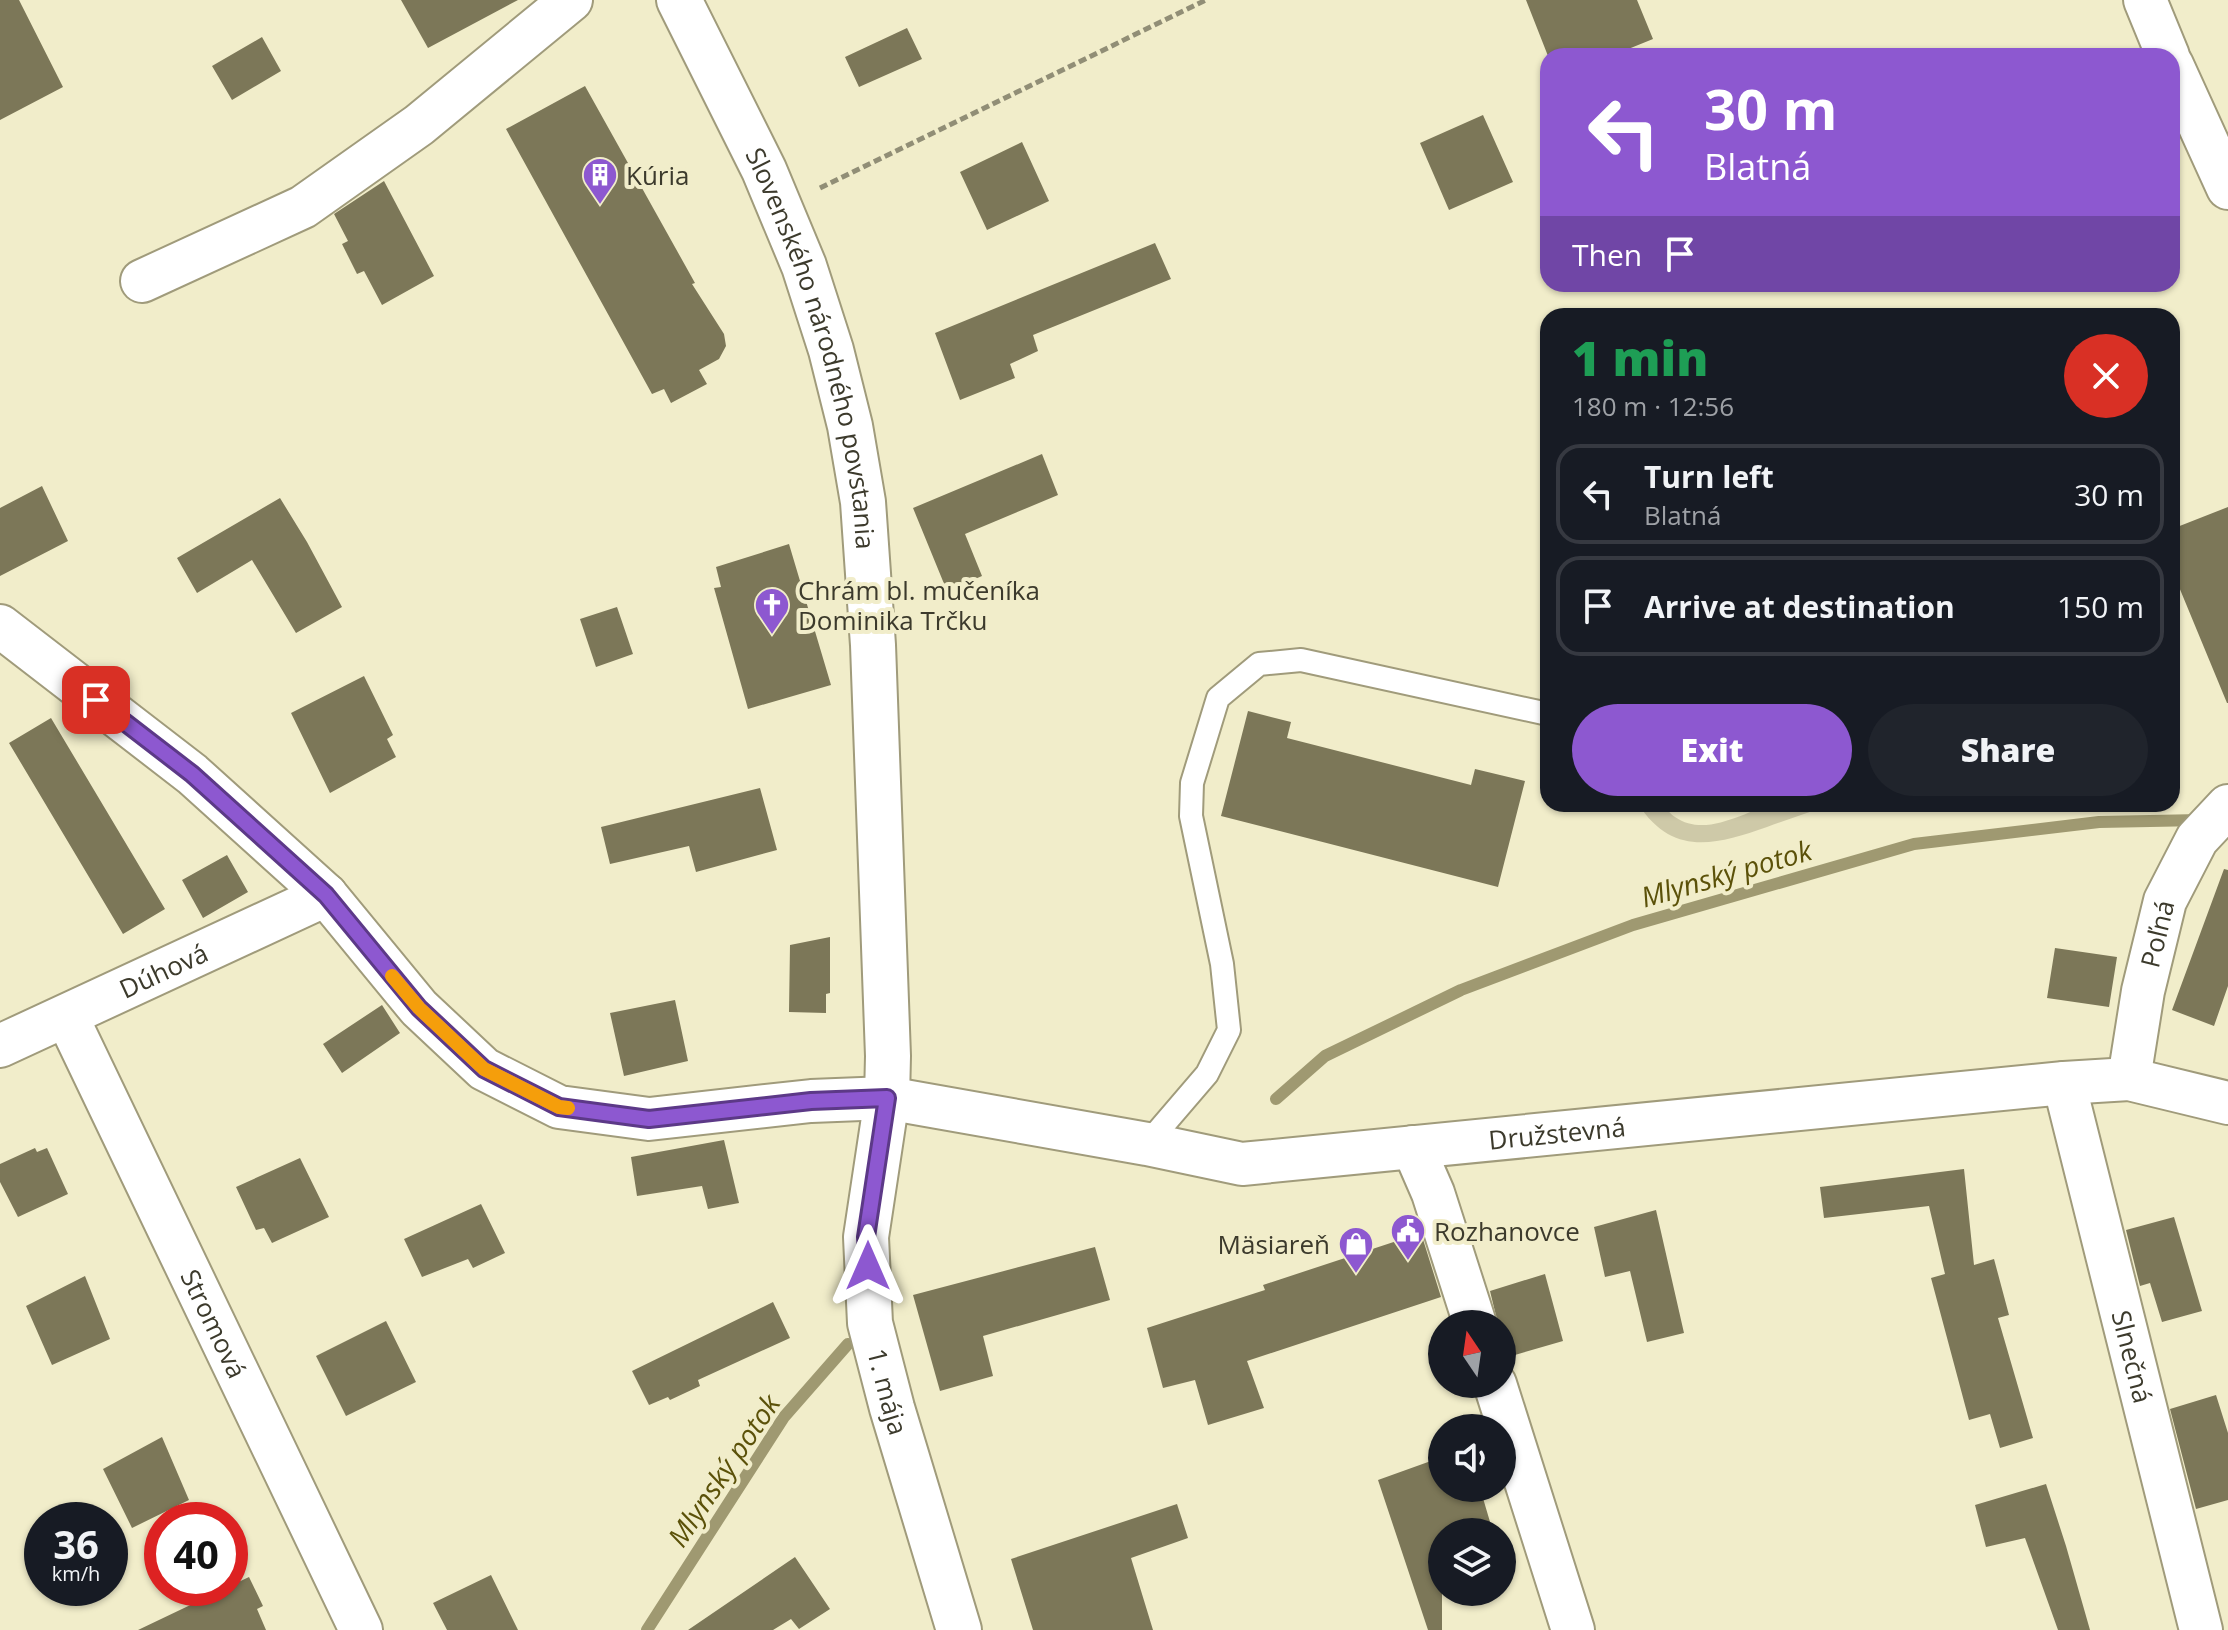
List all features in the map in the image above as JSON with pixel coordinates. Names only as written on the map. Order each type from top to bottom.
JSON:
[{"type":"street","points":[[142,281],[303,207],[419,125],[571,0]]},
{"type":"street","name":"Slovenského národného povstania","points":[[679,0],[764,170],[804,266],[831,350],[850,426],[863,502],[873,645],[887,1098]]},
{"type":"street","points":[[2145,0],[2165,48]]},
{"type":"street","points":[[2180,83],[2228,188]]},
{"type":"street","name":"Družstevná","points":[[0,626],[192,774],[326,895],[419,1008],[484,1069],[559,1107],[649,1119],[811,1101],[887,1098],[1242,1164],[2064,1083],[2129,1079],[2228,1103]]},
{"type":"street","name":"Poľná","points":[[2129,1079],[2143,991],[2165,901],[2197,839],[2228,806]]},
{"type":"street","name":"Dúhová","points":[[0,1046],[326,895]]},
{"type":"street","name":"Stromová","points":[[67,1017],[361,1630]]},
{"type":"street","name":"Slnečná","points":[[2064,1083],[2201,1630]]},
{"type":"street","name":"1. mája","points":[[887,1098],[866,1237],[870,1323],[892,1408],[959,1630]]},
{"type":"street","points":[[1413,1147],[1433,1193],[1471,1310]]},
{"type":"street","points":[[1499,1398],[1573,1630]]},
{"type":"lane","points":[[1147,1144],[1207,1074],[1229,1030],[1222,964],[1191,816],[1192,783],[1218,698],[1259,664],[1301,660],[1540,712]]},
{"type":"path","points":[[779,205],[814,191],[1206,0]]},
{"type":"shaded area","points":[[1644,812],[1669,812],[1687,823],[1700,825],[1726,821],[1750,812],[1809,812],[1713,842],[1680,839],[1651,821]]},
{"type":"building","points":[[0,0],[19,0],[63,87],[0,120]]},
{"type":"building","points":[[401,0],[518,0],[428,48]]},
{"type":"building","points":[[1526,0],[1637,0],[1653,39],[1631,48],[1545,48]]},
{"type":"building","points":[[907,28],[922,59],[859,87],[845,57]]},
{"type":"building","points":[[262,37],[281,71],[232,100],[212,66]]},
{"type":"building","name":"Kúria","points":[[585,86],[695,283],[692,284],[724,334],[726,346],[719,359],[699,370],[707,384],[671,403],[664,389],[652,394],[506,129]]},
{"type":"building","points":[[1483,115],[1513,182],[1449,210],[1420,143]]},
{"type":"building","points":[[1022,142],[1049,201],[987,230],[960,172]]},
{"type":"building","points":[[384,181],[434,276],[382,305],[364,271],[357,274],[342,244],[348,241],[334,214]]},
{"type":"building","points":[[1155,243],[1171,279],[1033,335],[1038,351],[1010,364],[1015,378],[960,400],[935,333]]},
{"type":"building","points":[[1042,454],[1058,495],[965,534],[982,576],[947,591],[913,508]]},
{"type":"building","points":[[42,486],[68,541],[0,576],[0,508]]},
{"type":"building","points":[[280,498],[342,607],[296,633],[252,560],[197,593],[177,558]]},
{"type":"building","points":[[2228,507],[2228,703],[2180,589],[2180,526]]},
{"type":"building","name":"Chrám bl. mučeníka Dominika Trčku","points":[[789,544],[831,685],[748,709],[714,588],[721,587],[716,567]]},
{"type":"building","points":[[617,607],[633,654],[596,667],[580,619]]},
{"type":"building","points":[[364,676],[393,735],[387,739],[396,757],[330,793],[291,713]]},
{"type":"building","points":[[1248,711],[1291,722],[1287,738],[1471,785],[1475,769],[1525,781],[1498,887],[1221,816]]},
{"type":"building","points":[[51,718],[165,909],[123,934],[9,743]]},
{"type":"building","points":[[760,788],[777,850],[696,872],[689,846],[610,864],[601,827]]},
{"type":"building","points":[[227,855],[248,892],[203,918],[182,880]]},
{"type":"building","points":[[2224,869],[2228,870],[2228,986],[2214,1026],[2172,1010]]},
{"type":"building","points":[[830,937],[830,993],[826,994],[826,1013],[789,1012],[790,945]]},
{"type":"building","points":[[2055,948],[2117,957],[2109,1007],[2047,998]]},
{"type":"building","points":[[675,1000],[688,1061],[624,1076],[610,1013]]},
{"type":"building","points":[[382,1005],[400,1033],[342,1073],[323,1044]]},
{"type":"building","points":[[724,1140],[739,1203],[708,1209],[702,1186],[637,1196],[631,1157]]},
{"type":"building","points":[[35,1148],[37,1152],[47,1148],[68,1194],[18,1217],[0,1182],[0,1164]]},
{"type":"building","points":[[300,1158],[329,1217],[272,1243],[264,1228],[256,1230],[236,1187]]},
{"type":"building","points":[[1964,1169],[1974,1265],[1994,1259],[2009,1315],[1998,1318],[2033,1438],[2000,1448],[1990,1414],[1969,1420],[1931,1278],[1945,1274],[1929,1206],[1824,1218],[1820,1187]]},
{"type":"building","points":[[481,1204],[505,1253],[473,1268],[468,1259],[422,1277],[404,1239]]},
{"type":"building","points":[[1656,1210],[1684,1333],[1647,1342],[1630,1271],[1605,1277],[1594,1227]]},
{"type":"building","points":[[2174,1217],[2202,1311],[2162,1322],[2150,1283],[2140,1286],[2126,1230]]},
{"type":"building","points":[[1421,1233],[1441,1297],[1247,1361],[1264,1408],[1208,1425],[1195,1380],[1163,1388],[1147,1328],[1265,1290],[1263,1285]]},
{"type":"building","points":[[1095,1247],[1110,1300],[983,1336],[993,1376],[940,1391],[913,1295]]},
{"type":"building","points":[[1545,1274],[1563,1341],[1516,1355],[1516,1310],[1495,1310],[1490,1291]]},
{"type":"building","points":[[85,1276],[110,1339],[52,1365],[26,1306]]},
{"type":"building","points":[[773,1302],[790,1338],[698,1380],[700,1386],[670,1400],[668,1397],[649,1405],[632,1371]]},
{"type":"building","points":[[386,1321],[416,1382],[346,1416],[316,1356]]},
{"type":"building","points":[[2216,1395],[2228,1433],[2228,1500],[2196,1509],[2170,1409]]},
{"type":"building","points":[[162,1437],[189,1500],[144,1502],[144,1522],[132,1528],[128,1520],[128,1502],[119,1502],[103,1469]]},
{"type":"building","points":[[1428,1462],[1428,1502],[1484,1502],[1489,1518],[1428,1518],[1428,1606],[1442,1606],[1442,1630],[1428,1630],[1378,1480]]},
{"type":"building","points":[[2046,1484],[2090,1630],[2058,1630],[2025,1538],[1986,1547],[1975,1505]]},
{"type":"building","points":[[1177,1504],[1188,1538],[1131,1558],[1153,1630],[1033,1630],[1011,1559]]},
{"type":"building","points":[[795,1557],[830,1609],[799,1629],[791,1619],[773,1630],[688,1630]]},
{"type":"building","points":[[491,1575],[518,1630],[447,1630],[433,1603]]},
{"type":"building","points":[[248,1577],[263,1606],[257,1609],[266,1630],[138,1630],[188,1606],[248,1606]]},
{"type":"waterway","name":"Mlynský potok","points":[[1276,1099],[1325,1056],[1461,990],[1633,925],[1914,844],[2099,822],[2201,820]]},
{"type":"waterway","name":"Mlynský potok","points":[[647,1630],[784,1417],[848,1344]]},
{"type":"slow traffic","points":[[392,976],[419,1008],[484,1069],[559,1107],[568,1108]]},
{"type":"place","name":"Kúria","points":[[600,206]]},
{"type":"place","name":"Chrám bl. mučeníka Dominika Trčku","points":[[772,636]]},
{"type":"place","name":"Rozhanovce","points":[[1408,1262]]},
{"type":"place","name":"Mäsiareň","points":[[1356,1275]]},
{"type":"route","points":[[96,700],[192,774],[326,895],[419,1008],[484,1069],[559,1107],[649,1119],[811,1101],[887,1098],[866,1237],[868,1266]]}]
